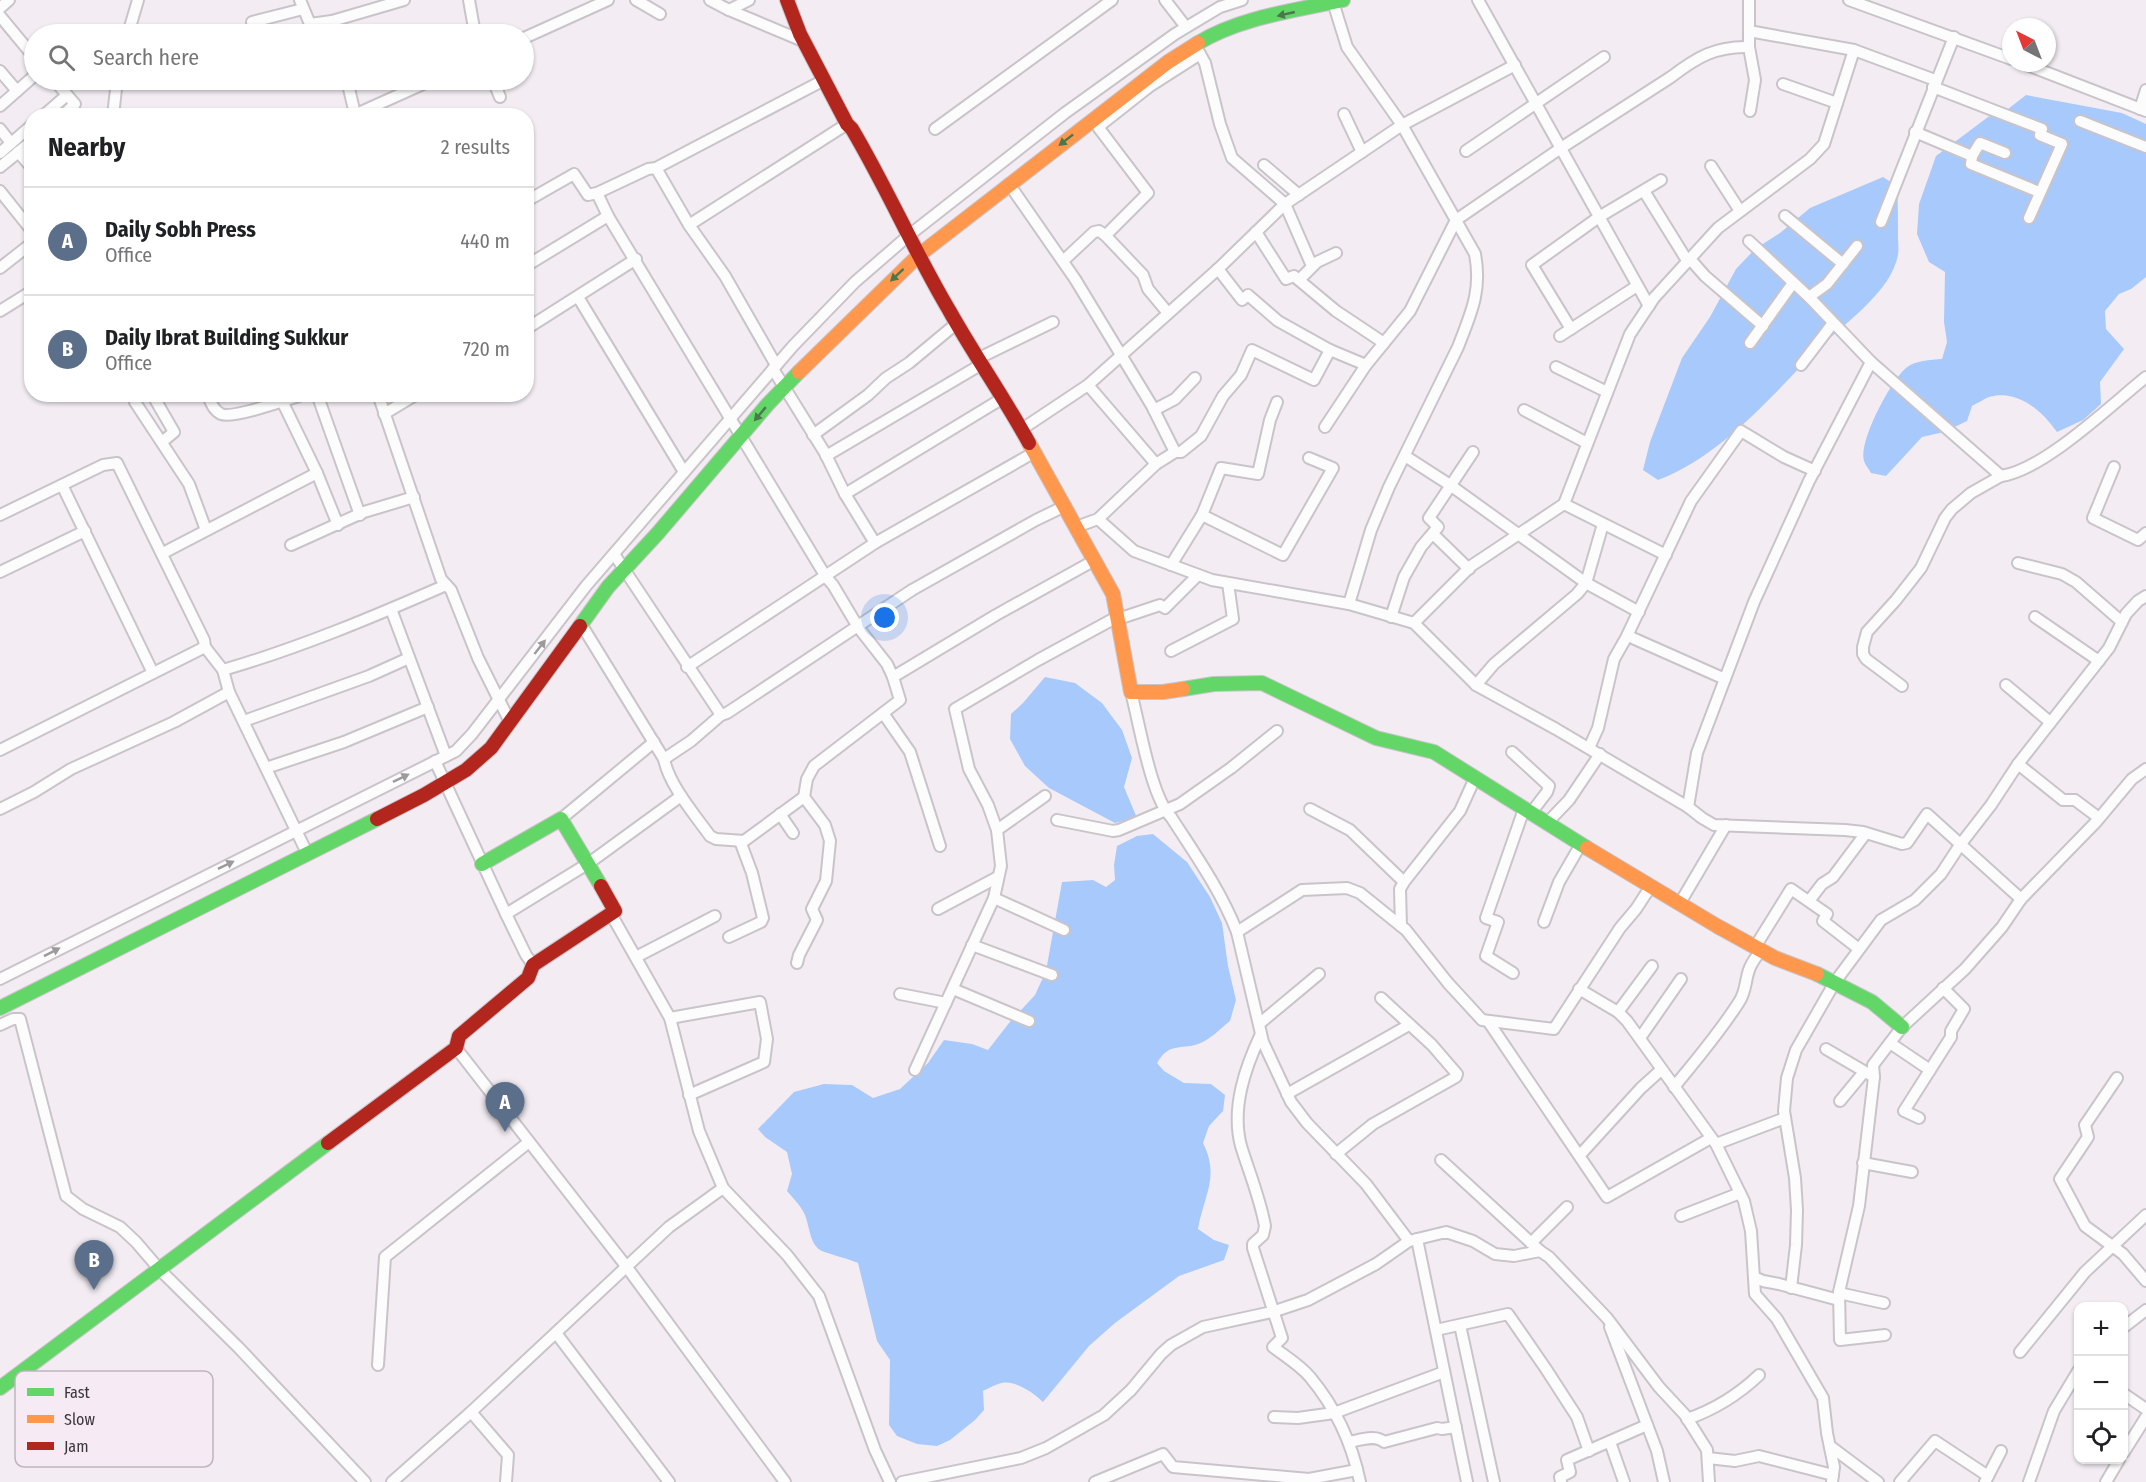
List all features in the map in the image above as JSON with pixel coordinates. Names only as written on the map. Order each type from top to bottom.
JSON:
[{"type":"street","points":[[0,8],[9,0]]},
{"type":"street","points":[[131,24],[138,0]]},
{"type":"street","points":[[252,22],[301,4],[310,24],[332,21],[377,4],[404,0]]},
{"type":"street","points":[[469,0],[473,24]]},
{"type":"street","points":[[534,33],[608,0]]},
{"type":"street","points":[[636,0],[660,14]]},
{"type":"street","points":[[710,0],[803,41]]},
{"type":"street","points":[[729,10],[749,0]]},
{"type":"street","points":[[787,0],[803,41],[847,124],[879,174],[908,236],[957,323],[1022,429],[1113,594],[1131,692],[1154,781],[1165,810],[1212,881],[1238,932],[1263,1042],[1287,1094],[1307,1123],[1366,1184],[1413,1240],[1436,1330],[1467,1482]]},
{"type":"street","points":[[935,129],[1112,0]]},
{"type":"street","points":[[1165,0],[1186,27]]},
{"type":"street","points":[[0,979],[456,751],[499,700],[586,586],[775,367],[855,282],[908,236],[1065,113],[1186,27],[1220,7],[1242,0]]},
{"type":"street","points":[[1478,0],[1649,306]]},
{"type":"street","points":[[1749,0],[1749,47],[1755,80],[1750,111]]},
{"type":"street","points":[[1848,0],[2002,56]]},
{"type":"street","points":[[1105,235],[1148,193],[1098,127],[1197,50],[1213,34],[1238,24],[1338,1],[1347,47],[1402,125],[1475,254],[1479,273],[1473,306],[1458,346],[1389,487],[1371,530],[1349,604]]},
{"type":"street","points":[[0,16],[24,45]]},
{"type":"street","points":[[1749,31],[1854,50],[2042,129],[2040,135],[2062,144],[2029,218]]},
{"type":"street","points":[[1881,222],[1954,37]]},
{"type":"street","points":[[1324,427],[1365,365],[1410,311],[1456,220],[1694,61],[1719,49],[1731,46],[1749,47]]},
{"type":"street","points":[[0,1008],[424,795],[466,770],[491,748],[608,587],[819,350],[919,255],[1168,62],[1197,50]]},
{"type":"street","points":[[1197,50],[1205,63],[1220,123],[1232,158],[1285,204],[1312,266]]},
{"type":"street","points":[[1414,623],[1469,569],[1564,504],[1630,334],[1649,306],[1718,228],[1810,159],[1824,144],[1854,50]]},
{"type":"street","points":[[1466,152],[1604,57]]},
{"type":"street","points":[[1022,429],[1088,385],[1218,269],[1285,204],[1402,125],[1515,65]]},
{"type":"street","points":[[0,71],[16,91]]},
{"type":"street","points":[[2045,72],[2143,110],[2146,90]]},
{"type":"street","points":[[534,197],[574,174],[588,195],[597,193],[648,169],[656,168],[824,80]]},
{"type":"street","points":[[0,106],[24,84]]},
{"type":"street","points":[[1783,84],[1837,102]]},
{"type":"street","points":[[63,90],[75,104],[71,108]]},
{"type":"street","points":[[114,108],[116,90]]},
{"type":"street","points":[[348,90],[352,108]]},
{"type":"street","points":[[370,108],[410,90]]},
{"type":"street","points":[[497,90],[500,97]]},
{"type":"street","points":[[52,108],[67,95]]},
{"type":"street","points":[[1344,114],[1362,152]]},
{"type":"street","points":[[2080,121],[2146,147]]},
{"type":"street","points":[[689,225],[847,124]]},
{"type":"street","points":[[0,129],[24,159]]},
{"type":"street","points":[[1915,132],[1972,156]]},
{"type":"street","points":[[0,167],[24,135]]},
{"type":"street","points":[[2005,153],[1980,143],[1972,156],[1971,164],[2039,192]]},
{"type":"street","points":[[0,153],[24,144]]},
{"type":"street","points":[[1264,165],[1299,195]]},
{"type":"street","points":[[1711,166],[1740,211]]},
{"type":"street","points":[[656,168],[689,225],[725,276],[775,367],[783,388],[826,456],[845,494],[875,543]]},
{"type":"street","points":[[1571,329],[1532,265],[1599,217],[1661,180]]},
{"type":"street","points":[[1009,184],[1063,261],[1154,410],[1175,452]]},
{"type":"street","points":[[0,191],[24,221]]},
{"type":"street","points":[[1644,191],[1689,260],[1763,326]]},
{"type":"street","points":[[581,624],[664,759],[665,766],[681,796],[710,836],[716,839],[744,841],[804,796],[807,779],[814,766],[900,700],[887,664],[858,627],[826,577],[608,216],[597,193]]},
{"type":"street","points":[[534,261],[608,216]]},
{"type":"street","points":[[1785,216],[1843,264]]},
{"type":"street","points":[[1063,261],[1094,232],[1099,231],[1143,275],[1148,289],[1168,313]]},
{"type":"street","points":[[1256,232],[1286,279],[1294,276],[1336,310],[1384,343]]},
{"type":"street","points":[[1749,241],[1809,297],[1871,362],[2001,476]]},
{"type":"street","points":[[1809,297],[1827,284],[1857,246]]},
{"type":"street","points":[[0,268],[24,249]]},
{"type":"street","points":[[1299,280],[1312,266],[1336,253]]},
{"type":"street","points":[[534,324],[636,259]]},
{"type":"street","points":[[1218,269],[1242,300],[1248,295],[1278,321],[1330,350],[1365,365]]},
{"type":"street","points":[[1750,343],[1793,283]]},
{"type":"street","points":[[1560,336],[1637,286]]},
{"type":"street","points":[[0,311],[24,296]]},
{"type":"street","points":[[578,297],[684,472]]},
{"type":"street","points":[[826,456],[980,361],[1053,322]]},
{"type":"street","points":[[813,435],[868,395],[886,378],[909,363],[957,323]]},
{"type":"street","points":[[1801,365],[1833,323]]},
{"type":"street","points":[[1077,527],[1098,519],[1156,464],[1175,452],[1181,452],[1201,436],[1222,396],[1241,375],[1252,350],[1314,380],[1330,350]]},
{"type":"street","points":[[1688,807],[1697,753],[1754,602],[1815,471],[1871,362]]},
{"type":"street","points":[[1556,367],[1607,392]]},
{"type":"street","points":[[1902,686],[1866,659],[1863,647],[1867,632],[1921,568],[1945,518],[1952,509],[1971,493],[2001,476],[2013,474],[2052,453],[2146,377]]},
{"type":"street","points":[[1154,410],[1175,399],[1195,378]]},
{"type":"street","points":[[1088,385],[1156,464]]},
{"type":"street","points":[[845,494],[1003,398]]},
{"type":"street","points":[[135,402],[189,484],[206,530]]},
{"type":"street","points":[[157,402],[174,432],[162,442]]},
{"type":"street","points":[[212,402],[216,410],[223,415],[235,415],[279,402]]},
{"type":"street","points":[[282,402],[317,473],[338,525]]},
{"type":"street","points":[[320,402],[360,515]]},
{"type":"street","points":[[380,402],[441,579],[451,590],[478,658],[510,722]]},
{"type":"street","points":[[384,414],[404,402]]},
{"type":"street","points":[[1171,565],[1202,515],[1221,468],[1258,474],[1270,420],[1277,402]]},
{"type":"street","points":[[1524,410],[1587,443]]},
{"type":"street","points":[[1589,748],[1598,728],[1614,659],[1628,636],[1691,501],[1741,431],[1784,458],[1815,471]]},
{"type":"street","points":[[687,667],[875,543],[1035,452]]},
{"type":"street","points":[[1391,616],[1404,577],[1421,547],[1438,527],[1429,518],[1473,452]]},
{"type":"street","points":[[1405,456],[1450,485],[1586,583],[1639,612]]},
{"type":"street","points":[[1202,515],[1283,555],[1333,468],[1309,458]]},
{"type":"street","points":[[0,515],[103,465],[117,463],[163,553],[204,640],[205,647],[223,670],[229,692],[307,854]]},
{"type":"street","points":[[2114,467],[2093,518],[2138,540],[2146,533]]},
{"type":"street","points":[[163,553],[317,473]]},
{"type":"street","points":[[62,485],[153,673]]},
{"type":"street","points":[[291,545],[360,515],[414,497]]},
{"type":"street","points":[[1564,504],[1666,555]]},
{"type":"street","points":[[664,759],[691,741],[721,715],[912,590],[1065,506]]},
{"type":"street","points":[[645,517],[658,533]]},
{"type":"street","points":[[1098,519],[1134,551],[1198,575],[1228,583],[1349,604],[1414,623],[1476,685],[1600,754],[1714,825],[1845,830],[1866,833],[1902,844],[1907,843],[1927,814],[2021,899]]},
{"type":"street","points":[[1476,685],[1494,664],[1567,603],[1586,583],[1604,524]]},
{"type":"street","points":[[0,572],[85,531]]},
{"type":"street","points":[[1433,534],[1469,569]]},
{"type":"street","points":[[614,554],[721,715]]},
{"type":"street","points":[[893,677],[996,615],[1095,560]]},
{"type":"street","points":[[2018,563],[2061,574],[2076,582],[2122,622]]},
{"type":"street","points":[[915,1070],[994,898],[1001,866],[997,830],[988,805],[969,769],[955,709],[1038,660],[1117,618],[1160,605],[1165,608],[1198,575]]},
{"type":"street","points":[[1171,651],[1233,619],[1228,583]]},
{"type":"street","points":[[223,670],[270,657],[446,585]]},
{"type":"street","points":[[1791,1288],[1796,1245],[1796,1178],[1784,1111],[1787,1078],[1796,1050],[1835,982],[1859,949],[1881,921],[1915,900],[1941,874],[2018,764],[2109,648],[2126,614],[2146,596]]},
{"type":"street","points":[[391,609],[447,756]]},
{"type":"street","points":[[2035,617],[2099,661]]},
{"type":"street","points":[[1628,636],[1725,679]]},
{"type":"street","points":[[0,750],[205,647]]},
{"type":"street","points":[[244,721],[369,676],[410,658]]},
{"type":"street","points":[[1131,692],[1163,692],[1214,684],[1262,683],[1376,738],[1434,752],[1581,844],[1775,958],[1835,982],[1872,1002],[1902,1027]]},
{"type":"street","points":[[2006,685],[2050,722]]},
{"type":"street","points":[[0,809],[34,792],[71,769],[174,722],[229,692]]},
{"type":"street","points":[[266,768],[344,742],[428,707]]},
{"type":"street","points":[[883,713],[910,752],[940,846]]},
{"type":"street","points":[[1057,820],[1113,831],[1180,804],[1231,768],[1277,731]]},
{"type":"street","points":[[483,864],[561,819],[654,742]]},
{"type":"street","points":[[1512,752],[1549,786],[1547,792],[1527,811],[1486,918],[1498,922],[1486,956],[1513,973]]},
{"type":"street","points":[[1547,823],[1569,800],[1600,754]]},
{"type":"street","points":[[435,761],[506,914],[533,965]]},
{"type":"street","points":[[2018,764],[2063,800],[2075,800],[2099,819]]},
{"type":"street","points":[[1885,1335],[1840,1340],[1839,1297],[1859,1206],[1874,1077],[1873,1065],[1902,1027],[1965,969],[2002,927],[2021,899],[2099,819],[2132,779],[2146,770]]},
{"type":"street","points":[[1401,926],[1400,889],[1460,811],[1475,778]]},
{"type":"street","points":[[506,914],[589,863],[681,796]]},
{"type":"street","points":[[797,963],[817,920],[812,909],[826,881],[830,841],[825,825],[804,796]]},
{"type":"street","points":[[997,830],[1045,796]]},
{"type":"street","points":[[1310,810],[1350,830],[1404,882]]},
{"type":"street","points":[[780,814],[793,833]]},
{"type":"street","points":[[23,1371],[456,1048],[459,1036],[528,978],[533,965],[615,911],[589,863],[561,819]]},
{"type":"street","points":[[1680,903],[1726,825]]},
{"type":"street","points":[[1809,901],[1822,884],[1833,877],[1866,833]]},
{"type":"street","points":[[729,937],[761,922],[762,918],[752,873],[740,841]]},
{"type":"street","points":[[1544,922],[1559,882],[1581,844]]},
{"type":"street","points":[[938,909],[998,877]]},
{"type":"street","points":[[1238,932],[1302,890],[1347,888],[1360,893],[1401,926],[1482,1020],[1554,1029],[1651,886]]},
{"type":"street","points":[[1674,1087],[1723,1028],[1729,1015],[1740,1001],[1758,948],[1791,889],[1827,914],[1823,921],[1859,949]]},
{"type":"street","points":[[994,898],[1064,930]]},
{"type":"street","points":[[611,914],[670,1018],[699,1131],[723,1188],[788,1255],[819,1296],[875,1450],[890,1482]]},
{"type":"street","points":[[636,957],[715,916]]},
{"type":"street","points":[[972,945],[1052,975]]},
{"type":"street","points":[[1618,1012],[1652,966]]},
{"type":"street","points":[[1318,974],[1260,1029],[1241,1089],[1237,1119],[1241,1147],[1265,1226],[1263,1235],[1253,1244],[1253,1248],[1282,1338],[1273,1347],[1308,1374],[1334,1413],[1349,1442],[1359,1482]]},
{"type":"street","points":[[1640,1038],[1681,979]]},
{"type":"street","points":[[1919,1118],[1904,1111],[1951,1037],[1951,1031],[1964,1009],[1943,988]]},
{"type":"street","points":[[952,989],[1029,1021]]},
{"type":"street","points":[[1579,989],[1618,1012],[1640,1038],[1713,1141],[1740,1193],[1751,1231],[1755,1294],[1777,1319],[1823,1398],[1834,1467],[1833,1478],[1759,1456],[1736,1461],[1708,1458]]},
{"type":"street","points":[[900,994],[946,1003]]},
{"type":"street","points":[[1336,1154],[1373,1124],[1456,1077],[1457,1074],[1445,1058],[1381,999]]},
{"type":"street","points":[[670,1018],[760,1002],[767,1039],[764,1062],[689,1095]]},
{"type":"street","points":[[0,1025],[13,1019],[20,1019],[66,1196],[83,1209],[120,1227],[136,1242],[160,1270],[239,1348],[365,1482]]},
{"type":"street","points":[[1488,1021],[1607,1197],[1713,1141],[1785,1118]]},
{"type":"street","points":[[1287,1094],[1409,1025]]},
{"type":"street","points":[[1890,1043],[1930,1070]]},
{"type":"street","points":[[456,1048],[626,1266],[785,1482]]},
{"type":"street","points":[[1826,1049],[1874,1077]]},
{"type":"street","points":[[1580,1155],[1641,1088],[1661,1070]]},
{"type":"street","points":[[1840,1101],[1864,1072]]},
{"type":"street","points":[[2117,1078],[2085,1125],[2088,1137],[2060,1179],[2085,1226],[2123,1254],[2146,1281]]},
{"type":"street","points":[[378,1365],[386,1257],[529,1142]]},
{"type":"street","points":[[1442,1160],[1549,1257],[1607,1318],[1659,1387],[1687,1419],[1707,1450],[1710,1482]]},
{"type":"street","points":[[1863,1163],[1912,1172]]},
{"type":"street","points":[[392,1482],[471,1412],[669,1227],[723,1188]]},
{"type":"street","points":[[1681,1216],[1740,1193]]},
{"type":"street","points":[[1531,1243],[1567,1207]]},
{"type":"street","points":[[2020,1352],[2085,1272],[2146,1215]]},
{"type":"street","points":[[902,1482],[1037,1453],[1104,1415],[1131,1390],[1171,1345],[1203,1327],[1272,1312],[1308,1300],[1376,1264],[1413,1240],[1446,1232],[1473,1241],[1495,1254],[1514,1256],[1540,1251]]},
{"type":"street","points":[[1754,1277],[1791,1288],[1884,1303]]},
{"type":"street","points":[[2128,1324],[2146,1310]]},
{"type":"street","points":[[1436,1330],[1508,1314],[1576,1417],[1589,1451]]},
{"type":"street","points":[[1607,1318],[1657,1451],[1664,1482]]},
{"type":"street","points":[[1460,1325],[1494,1482]]},
{"type":"street","points":[[556,1333],[669,1482]]},
{"type":"street","points":[[1274,1417],[1298,1418],[1334,1413],[1444,1372]]},
{"type":"street","points":[[1687,1419],[1699,1415],[1728,1398],[1746,1387],[1759,1375]]},
{"type":"street","points":[[0,1388],[15,1377]]},
{"type":"street","points":[[2030,1482],[2054,1410],[2074,1379]]},
{"type":"street","points":[[2128,1397],[2146,1409]]},
{"type":"street","points":[[471,1412],[508,1455],[506,1482]]},
{"type":"street","points":[[2128,1446],[2146,1417]]},
{"type":"street","points":[[1562,1482],[1560,1477],[1570,1472],[1567,1460],[1647,1425]]},
{"type":"street","points":[[1349,1442],[1375,1438],[1384,1442],[1437,1428],[1456,1427]]},
{"type":"street","points":[[1900,1482],[1935,1441],[1986,1479],[2001,1451]]},
{"type":"street","points":[[1610,1442],[1624,1482]]},
{"type":"street","points":[[1830,1446],[1878,1482]]},
{"type":"street","points":[[1095,1482],[1163,1454],[1173,1467],[1264,1476],[1310,1479],[1357,1470]]},
{"type":"street","points":[[2106,1482],[2117,1464]]},
{"type":"water","points":[[2026,95],[2122,113],[2146,124],[2146,277],[2131,289],[2119,294],[2105,311],[2106,329],[2124,349],[2100,382],[2101,404],[2083,420],[2057,432],[2037,410],[2019,399],[2000,395],[1989,397],[1972,406],[1967,421],[1944,432],[1922,437],[1886,476],[1871,473],[1863,452],[1877,412],[1892,385],[1910,365],[1942,359],[1947,342],[1944,322],[1945,272],[1929,262],[1917,234],[1919,204],[1936,156],[1988,117],[2008,109]]},
{"type":"water","points":[[1883,177],[1897,186],[1898,255],[1894,269],[1877,294],[1819,348],[1745,423],[1704,456],[1658,480],[1643,470],[1650,442],[1682,358],[1710,317],[1736,269],[1755,249],[1780,233],[1810,208]]},
{"type":"water","points":[[1045,677],[1075,683],[1102,703],[1122,730],[1132,758],[1124,787],[1137,818],[1115,823],[1049,788],[1025,766],[1010,739],[1011,714]]},
{"type":"water","points":[[1153,834],[1187,862],[1210,897],[1222,923],[1236,1000],[1230,1021],[1215,1034],[1198,1044],[1171,1049],[1157,1063],[1164,1071],[1184,1083],[1211,1084],[1225,1095],[1223,1111],[1209,1126],[1203,1143],[1208,1155],[1210,1176],[1198,1229],[1214,1240],[1229,1245],[1224,1260],[1179,1276],[1115,1323],[1089,1346],[1043,1402],[1018,1385],[1000,1384],[983,1391],[984,1410],[950,1440],[937,1446],[917,1444],[897,1436],[889,1425],[890,1360],[877,1341],[858,1263],[822,1251],[815,1244],[804,1213],[787,1191],[792,1174],[787,1152],[765,1137],[758,1129],[794,1092],[824,1084],[852,1085],[873,1098],[900,1089],[928,1063],[944,1040],[972,1044],[988,1050],[1035,995],[1046,971],[1062,882],[1093,880],[1106,887],[1115,880],[1114,865],[1117,846],[1137,836]]},
{"type":"traffic: fast","points":[[1198,43],[1250,21],[1343,0]]},
{"type":"traffic: fast","points":[[580,626],[608,587],[658,533],[768,404],[799,372]]},
{"type":"traffic: fast","points":[[1183,689],[1214,684],[1262,683],[1376,738],[1434,752],[1587,848]]},
{"type":"traffic: fast","points":[[0,1008],[377,819]]},
{"type":"traffic: fast","points":[[482,864],[561,819],[601,886]]},
{"type":"traffic: fast","points":[[1817,974],[1872,1002],[1902,1027]]},
{"type":"traffic: fast","points":[[23,1371],[328,1143]]},
{"type":"traffic: fast","points":[[0,1388],[15,1377]]},
{"type":"traffic: slow","points":[[799,372],[919,255],[1168,62],[1198,43]]},
{"type":"traffic: slow","points":[[1029,443],[1113,594],[1131,692],[1163,692],[1183,689]]},
{"type":"traffic: slow","points":[[1587,848],[1775,958],[1817,974]]},
{"type":"traffic: jam","points":[[787,0],[800,34],[936,288],[1029,443]]},
{"type":"traffic: jam","points":[[377,819],[466,770],[491,748],[580,626]]},
{"type":"traffic: jam","points":[[328,1143],[456,1048],[459,1036],[528,978],[533,965],[615,911],[601,886]]},
{"type":"place","name":"Daily Sobh Press","points":[[505,1132]]},
{"type":"place","name":"Daily Ibrat Building Sukkur","points":[[94,1290]]}]
